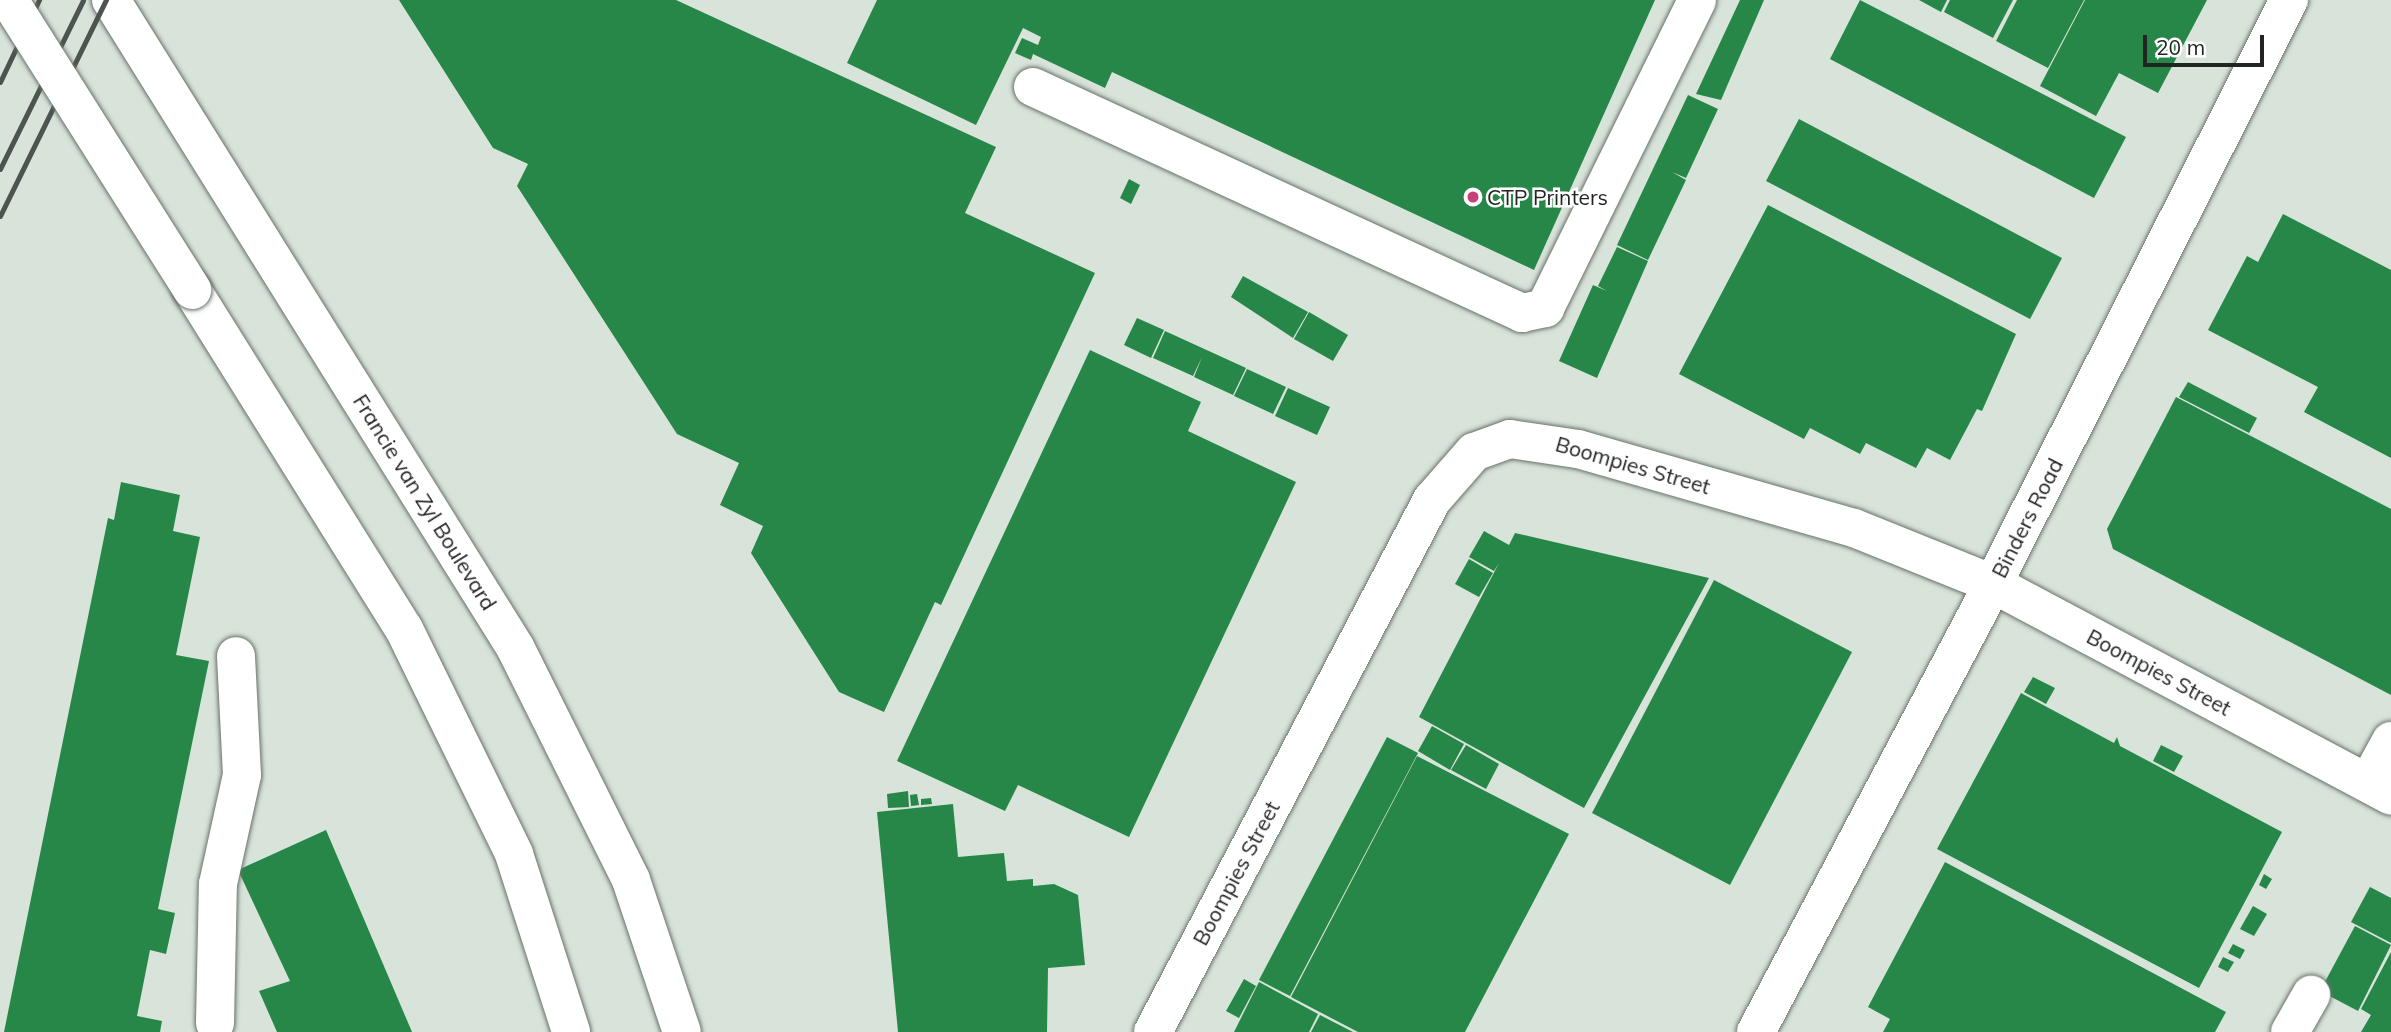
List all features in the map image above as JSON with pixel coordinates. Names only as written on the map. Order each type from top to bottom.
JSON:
[{"type":"street","points":[[9,0],[404,629],[514,854],[571,1032]]},
{"type":"street","name":"Francie van Zyl Boulevard","points":[[111,0],[253,222],[547,706],[631,880],[682,1032]]},
{"type":"street","points":[[1033,87],[1522,313],[1545,308],[1697,0]]},
{"type":"street","name":"Binders Road","points":[[1756,1032],[1993,584],[2289,0]]},
{"type":"street","name":"Boompies Street","points":[[1153,1032],[1432,500],[1474,452],[1510,439],[1578,449],[1854,528],[1993,584],[2379,790]]},
{"type":"street","points":[[216,1029],[218,884],[242,775],[236,656]]},
{"type":"street","points":[[2379,790],[2391,741]]},
{"type":"street","points":[[2290,1032],[2311,995]]},
{"type":"building","points":[[399,0],[676,0],[996,147],[965,213],[1095,273],[941,605],[935,602],[884,712],[839,692],[751,553],[763,526],[720,505],[739,463],[677,434],[517,186],[528,164],[493,148]]},
{"type":"building","name":"CTP Printers","points":[[877,0],[1655,0],[1534,270],[1112,72],[1105,88],[1033,54],[1031,60],[1015,53],[1022,38],[1038,45],[1041,37],[1023,28],[976,125],[847,63]]},
{"type":"building","points":[[1740,0],[1764,0],[1721,100],[1696,94]]},
{"type":"building","points":[[1860,0],[2126,137],[2094,198],[1830,59]]},
{"type":"building","points":[[1919,0],[1947,0],[1941,12]]},
{"type":"building","points":[[1950,0],[2013,0],[1993,38],[1944,12]]},
{"type":"building","points":[[2017,0],[2084,0],[2048,68],[1996,41]]},
{"type":"building","points":[[2085,0],[2207,0],[2158,93],[2119,73],[2096,116],[2040,86]]},
{"type":"building","points":[[1688,95],[1718,109],[1686,178],[1672,172],[1686,180],[1648,260],[1617,245]]},
{"type":"building","points":[[1799,119],[2062,258],[2030,319],[1766,181]]},
{"type":"building","points":[[1129,179],[1140,185],[1131,204],[1120,198]]},
{"type":"building","points":[[1768,205],[2016,334],[1982,411],[1977,409],[1950,460],[1927,448],[1916,468],[1866,443],[1860,454],[1810,428],[1804,439],[1679,374]]},
{"type":"building","points":[[2283,214],[2391,270],[2391,458],[2304,412],[2318,387],[2208,330],[2247,256],[2258,262]]},
{"type":"building","points":[[1617,247],[1648,261],[1597,378],[1559,361],[1593,285],[1607,291],[1598,286]]},
{"type":"building","points":[[1243,276],[1308,312],[1293,338],[1231,297]]},
{"type":"building","points":[[1309,312],[1348,335],[1333,361],[1294,339]]},
{"type":"building","points":[[1137,318],[1164,330],[1151,358],[1124,345]]},
{"type":"building","points":[[1165,331],[1246,368],[1233,395],[1194,377],[1202,357],[1193,376],[1153,358]]},
{"type":"building","points":[[1090,350],[1201,402],[1188,431],[1296,482],[1129,837],[1018,785],[1005,811],[897,761]]},
{"type":"building","points":[[1247,369],[1286,387],[1273,414],[1234,396]]},
{"type":"building","points":[[2188,382],[2257,418],[2249,433],[2179,397]]},
{"type":"building","points":[[1288,388],[1330,407],[1317,435],[1275,416]]},
{"type":"building","points":[[2176,397],[2391,509],[2391,695],[2113,549],[2107,529]]},
{"type":"building","points":[[121,482],[180,495],[173,531],[200,537],[176,655],[209,661],[158,909],[175,913],[166,954],[150,950],[137,1016],[162,1021],[160,1032],[4,1032],[108,518],[114,520]]},
{"type":"building","points":[[1484,531],[1509,545],[1515,533],[1709,578],[1584,808],[1419,717],[1499,563],[1494,571],[1469,557]]},
{"type":"building","points":[[1469,559],[1493,573],[1479,597],[1455,584]]},
{"type":"building","points":[[1714,580],[1852,652],[1730,885],[1592,813]]},
{"type":"building","points":[[2033,677],[2055,688],[2046,704],[2024,692]]},
{"type":"building","points":[[2021,693],[2114,743],[2117,737],[2120,746],[2282,832],[2199,988],[1937,849]]},
{"type":"building","points":[[1432,726],[1464,744],[1450,770],[1418,751]]},
{"type":"building","points":[[1387,737],[1418,753],[1290,996],[1259,980]]},
{"type":"building","points":[[1466,745],[1499,764],[1486,789],[1451,770]]},
{"type":"building","points":[[2161,745],[2183,756],[2174,772],[2153,761]]},
{"type":"building","points":[[1417,756],[1569,834],[1465,1032],[1358,1032],[1291,997]]},
{"type":"building","points":[[908,791],[909,807],[888,808],[887,794]]},
{"type":"building","points":[[917,794],[919,805],[911,806],[910,795]]},
{"type":"building","points":[[931,798],[932,804],[921,805],[921,799]]},
{"type":"building","points":[[953,804],[958,857],[1004,853],[1007,881],[1033,879],[1033,886],[1054,884],[1078,895],[1085,965],[1048,968],[1047,1032],[898,1032],[877,812]]},
{"type":"building","points":[[326,830],[412,1032],[277,1032],[259,991],[290,981],[238,870]]},
{"type":"building","points":[[1945,862],[2226,1012],[2215,1032],[1883,1032],[1890,1019],[1868,1007]]},
{"type":"building","points":[[2264,874],[2272,879],[2266,889],[2259,885]]},
{"type":"building","points":[[2370,887],[2391,898],[2391,943],[2351,922]]},
{"type":"building","points":[[2253,906],[2267,914],[2254,936],[2240,929]]},
{"type":"building","points":[[2355,926],[2391,945],[2358,1011],[2320,991]]},
{"type":"building","points":[[2233,944],[2245,950],[2240,959],[2228,953]]},
{"type":"building","points":[[2391,952],[2391,1032],[2361,1032],[2371,1015],[2361,1009]]},
{"type":"building","points":[[2223,957],[2234,962],[2228,972],[2218,967]]},
{"type":"building","points":[[1244,979],[1256,986],[1239,1018],[1226,1011]]},
{"type":"building","points":[[1259,982],[1318,1014],[1309,1032],[1234,1032]]},
{"type":"building","points":[[1320,1015],[1353,1032],[1311,1032]]},
{"type":"railway","points":[[0,82],[39,0]]},
{"type":"railway","points":[[0,169],[83,0]]},
{"type":"railway","points":[[0,216],[106,0]]},
{"type":"place","name":"CTP Printers","points":[[1473,197]]}]
